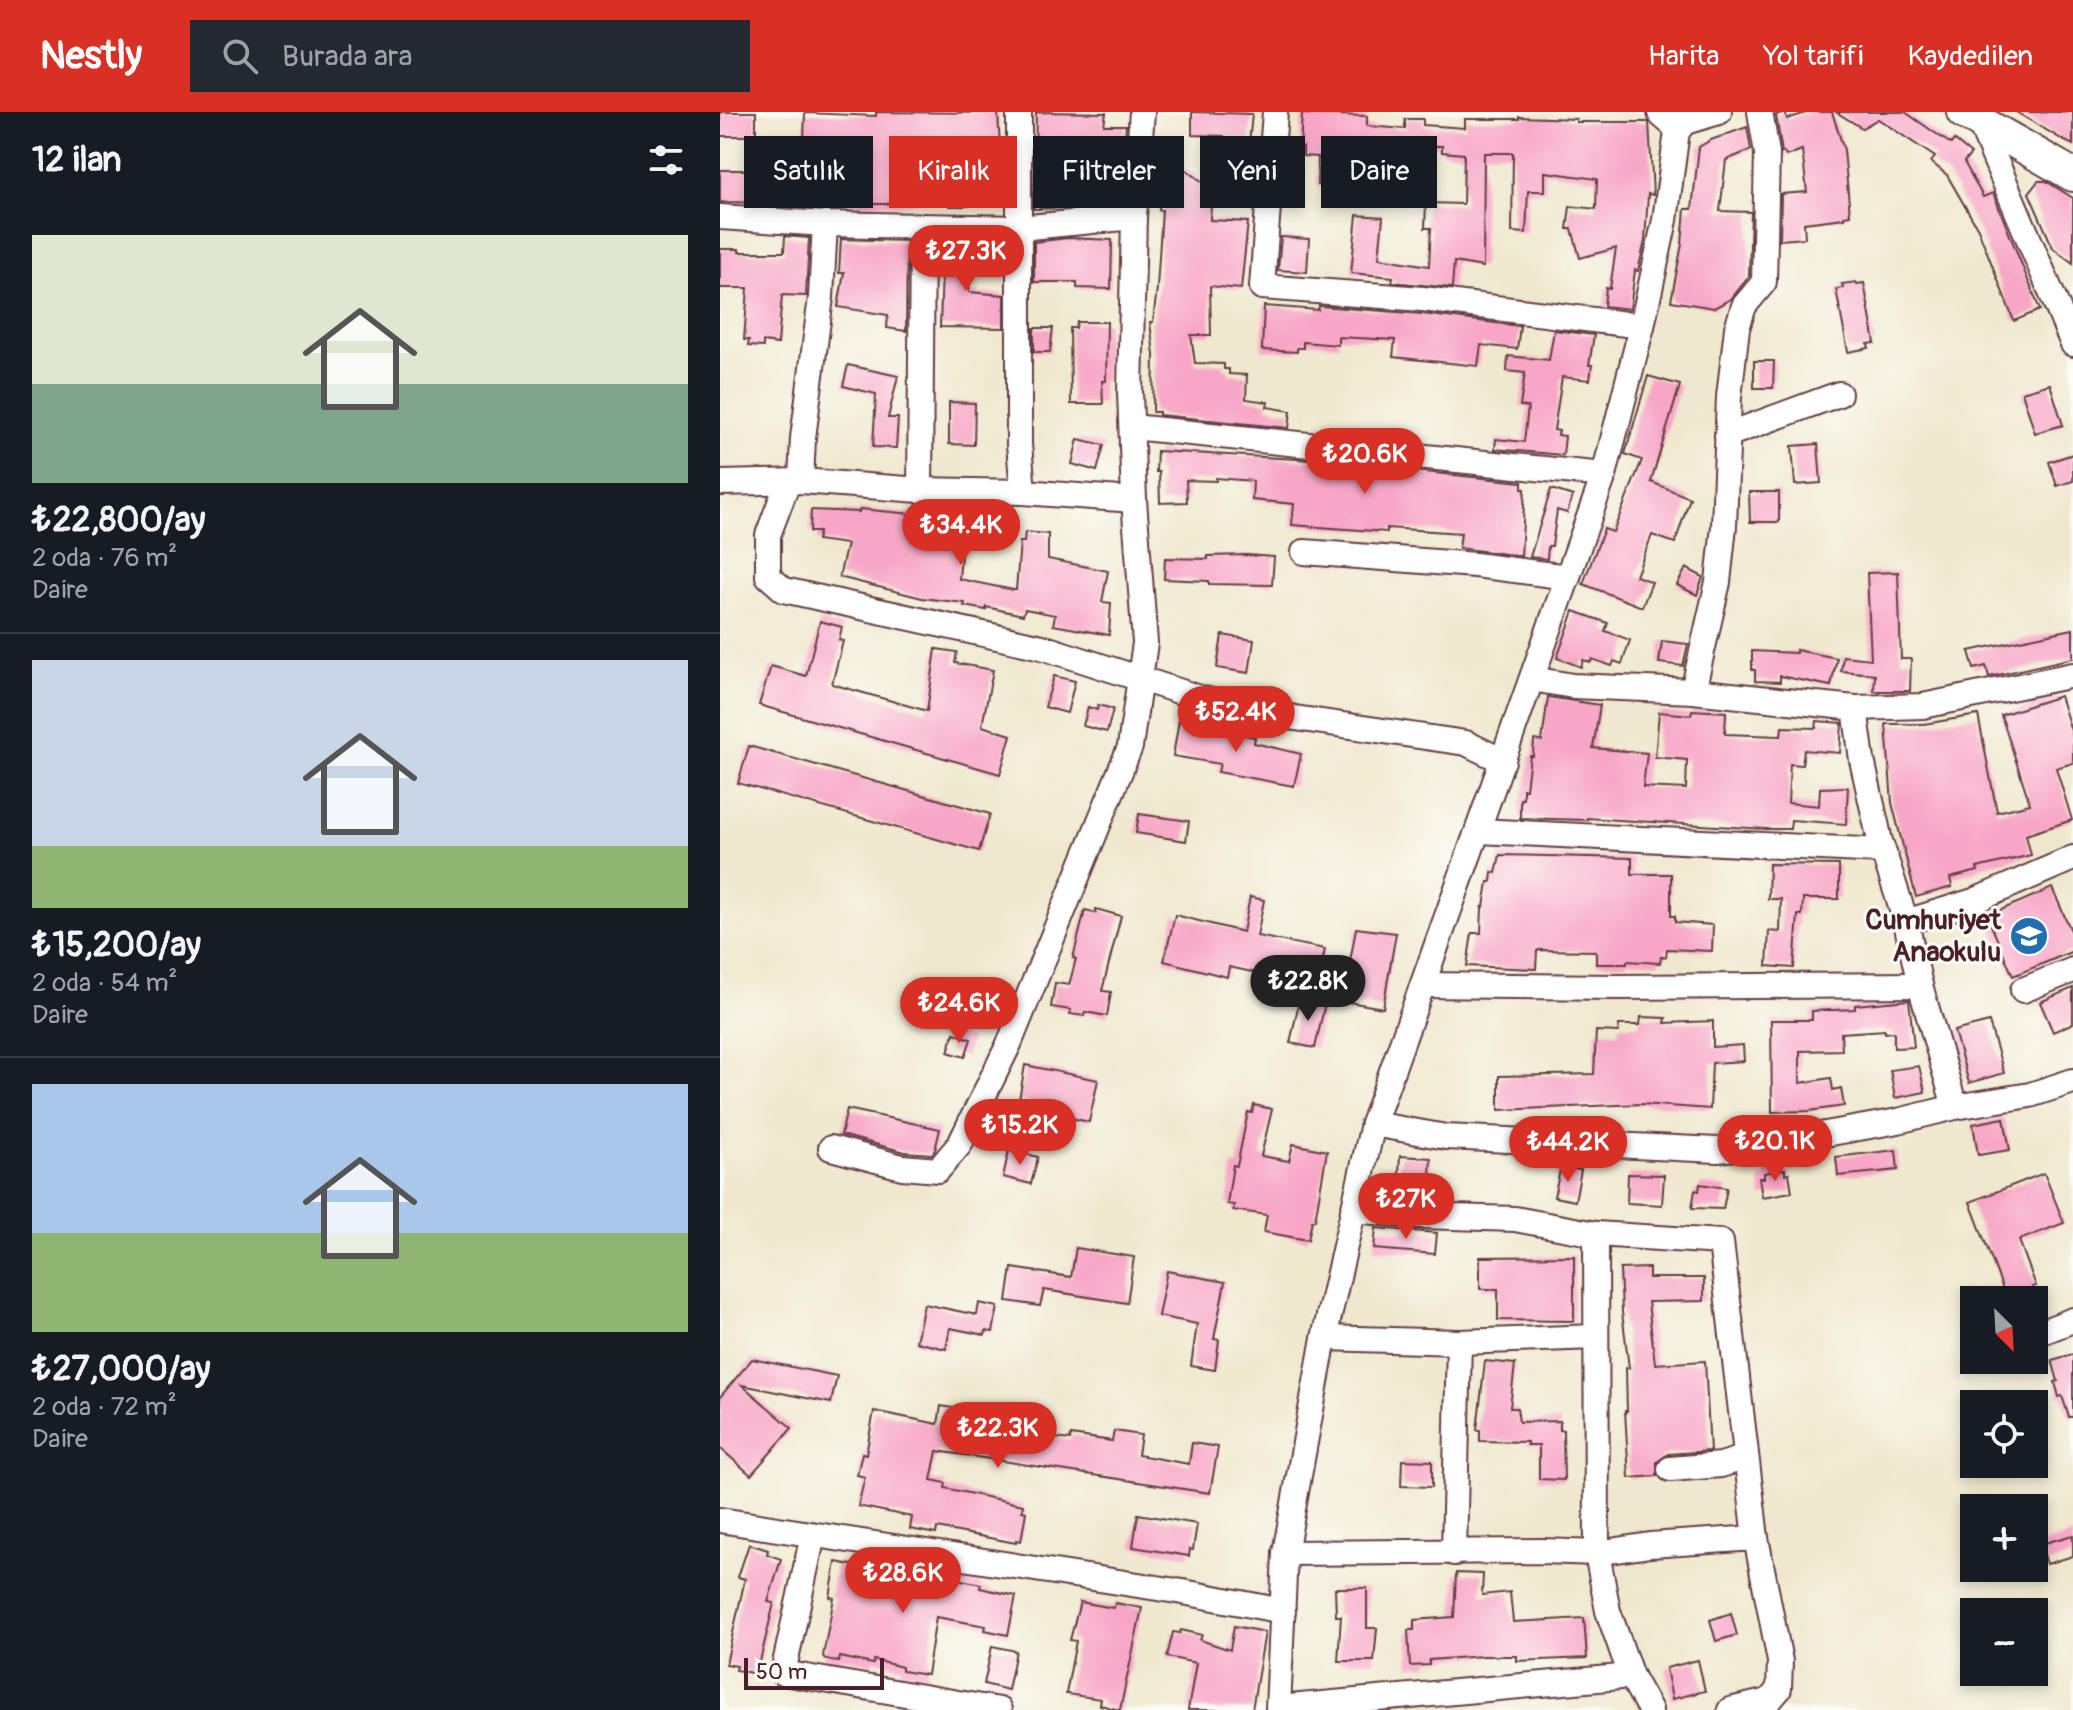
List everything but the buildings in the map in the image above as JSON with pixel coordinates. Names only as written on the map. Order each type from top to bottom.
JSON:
[{"type":"main road","points":[[1971,116],[2073,175]]},
{"type":"street","points":[[1019,112],[1019,444],[1023,492]]},
{"type":"street","points":[[831,1148],[902,1167],[938,1170],[960,1144],[1009,1044],[1130,747],[1145,643],[1134,500],[1130,392],[1134,217],[1142,112]]},
{"type":"street","points":[[1275,112],[1262,287],[1423,299],[1642,326]]},
{"type":"street","points":[[1631,1676],[1278,1709],[1285,1553],[1324,1338],[1373,1124],[1604,475],[1665,220],[1673,116],[1719,112]]},
{"type":"street","points":[[1693,691],[1718,582],[1737,328],[1744,306],[1764,282],[1767,153],[1760,112]]},
{"type":"street","points":[[1971,116],[2073,344]]},
{"type":"street","points":[[720,217],[825,224],[1019,228],[1134,217]]},
{"type":"street","points":[[825,224],[821,297],[803,438],[795,481],[768,535],[768,576],[784,590],[1042,647],[1203,699],[1295,718],[1466,743],[1503,761]]},
{"type":"street","points":[[920,490],[922,226]]},
{"type":"street","points":[[1727,435],[1839,394]]},
{"type":"street","points":[[1132,427],[1604,475]]},
{"type":"street","points":[[720,483],[795,481],[1134,500]]},
{"type":"street","points":[[1304,552],[1475,565],[1568,577]]},
{"type":"street","points":[[1532,679],[1573,686],[1693,691],[1855,708],[1923,706],[2073,675]]},
{"type":"street","points":[[1855,708],[1862,760],[1883,851],[1906,922],[1920,985],[1955,1107]]},
{"type":"street","points":[[1478,831],[1883,851]]},
{"type":"street","points":[[1906,922],[1974,901],[2073,858]]},
{"type":"street","points":[[2023,990],[2073,970]]},
{"type":"street","points":[[1423,985],[1920,985]]},
{"type":"street","points":[[1373,1124],[1446,1137],[1717,1150],[1883,1124],[1955,1107],[2030,1095],[2073,1081]]},
{"type":"street","points":[[1353,1210],[1515,1219],[1596,1234],[1721,1242],[1756,1538],[1780,1661],[1779,1689],[1769,1701],[1730,1710]]},
{"type":"street","points":[[1596,1234],[1597,1553],[1608,1611],[1631,1676],[1650,1710]]},
{"type":"street","points":[[2048,1330],[2073,1320]]},
{"type":"street","points":[[1324,1338],[1459,1342],[1596,1337]]},
{"type":"street","points":[[1454,1553],[1459,1342]]},
{"type":"street","points":[[1670,1469],[1721,1465],[1746,1457]]},
{"type":"street","points":[[720,1520],[1183,1592],[1283,1611]]},
{"type":"street","points":[[813,1535],[783,1673],[999,1710]]},
{"type":"street","points":[[1285,1553],[1597,1553],[1650,1545],[1756,1538]]},
{"type":"place","name":"Cumhuriyet Anaokulu","points":[[2029,936]]}]
